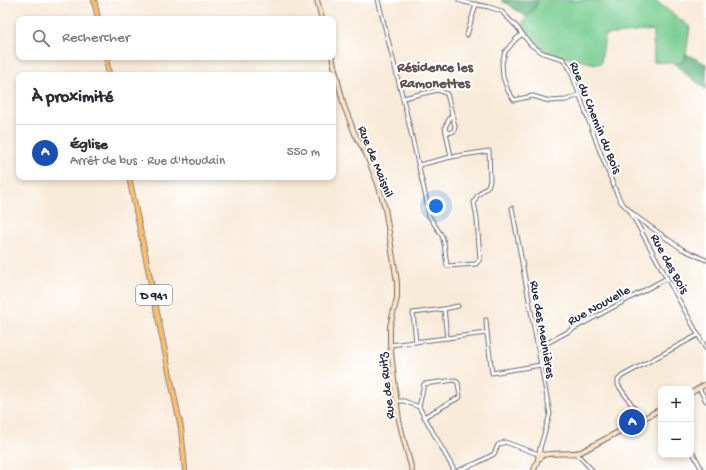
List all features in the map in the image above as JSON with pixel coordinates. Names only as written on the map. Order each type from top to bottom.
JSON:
[{"type":"main road","points":[[94,0],[97,16]]},
{"type":"main road","points":[[106,60],[108,72]]},
{"type":"main road","name":"D 941","points":[[129,180],[144,244],[181,428],[184,470]]},
{"type":"street","points":[[317,0],[321,16]]},
{"type":"street","points":[[378,0],[419,165],[429,216],[442,236],[447,266],[476,264],[480,259],[477,219],[474,202],[477,196],[488,186],[490,181],[489,150],[419,165]]},
{"type":"street","name":"Rue du Chemin du Bois","points":[[459,0],[501,11],[516,26],[531,45],[542,53],[562,59],[570,69],[599,149],[621,202],[634,215],[674,244],[706,260]]},
{"type":"street","points":[[467,35],[476,4]]},
{"type":"street","points":[[522,34],[505,52],[502,63],[503,77],[508,91],[514,100],[533,96],[550,101],[566,100],[580,95]]},
{"type":"street","name":"Rue de Maisnil","points":[[333,60],[335,72]]},
{"type":"street","name":"Rue de Maisnil","points":[[336,75],[342,101],[366,154],[378,184],[385,208],[397,282],[397,298]]},
{"type":"street","points":[[403,98],[438,90],[447,94],[455,126],[452,133],[446,132]]},
{"type":"street","points":[[451,157],[445,127],[452,114]]},
{"type":"street","name":"Rue des Meunières","points":[[512,208],[550,414],[540,448],[540,455]]},
{"type":"street","name":"Rue des Bois","points":[[628,209],[706,349]]},
{"type":"street","name":"Rue Nouvelle","points":[[538,348],[667,278]]},
{"type":"street","name":"Rue de Ruitz","points":[[397,298],[390,326],[390,345],[399,420],[412,470]]},
{"type":"street","points":[[416,342],[413,313],[458,306]]},
{"type":"street","points":[[444,308],[447,338]]},
{"type":"street","points":[[486,320],[492,373],[541,365]]},
{"type":"street","points":[[390,345],[487,334]]},
{"type":"street","points":[[642,419],[618,385],[618,380],[622,376],[698,335]]},
{"type":"street","points":[[424,417],[460,397],[458,383],[455,380],[424,384],[419,407],[424,417],[454,470]]},
{"type":"street","points":[[694,390],[706,384]]},
{"type":"street","points":[[699,388],[706,401]]},
{"type":"street","points":[[396,401],[404,401],[419,407]]},
{"type":"street","points":[[459,470],[494,454],[498,445],[506,442],[540,455],[553,453],[576,453],[658,411]]},
{"type":"street","points":[[576,453],[592,470]]},
{"type":"street","points":[[534,470],[540,455]]},
{"type":"street","points":[[694,455],[702,470]]},
{"type":"green space","points":[[501,0],[538,0],[536,6],[527,17]]},
{"type":"green space","points":[[538,0],[655,0],[690,27],[684,62],[654,62],[653,35],[655,30],[605,35],[601,63],[596,64],[567,58],[552,53],[536,45],[519,27],[536,6]]},
{"type":"green space","points":[[686,54],[706,64],[706,89],[684,73],[675,63],[684,62]]},
{"type":"place","name":"Église","points":[[632,422]]},
{"type":"district","name":"Résidence les Ramonettes","points":[[435,74]]}]
